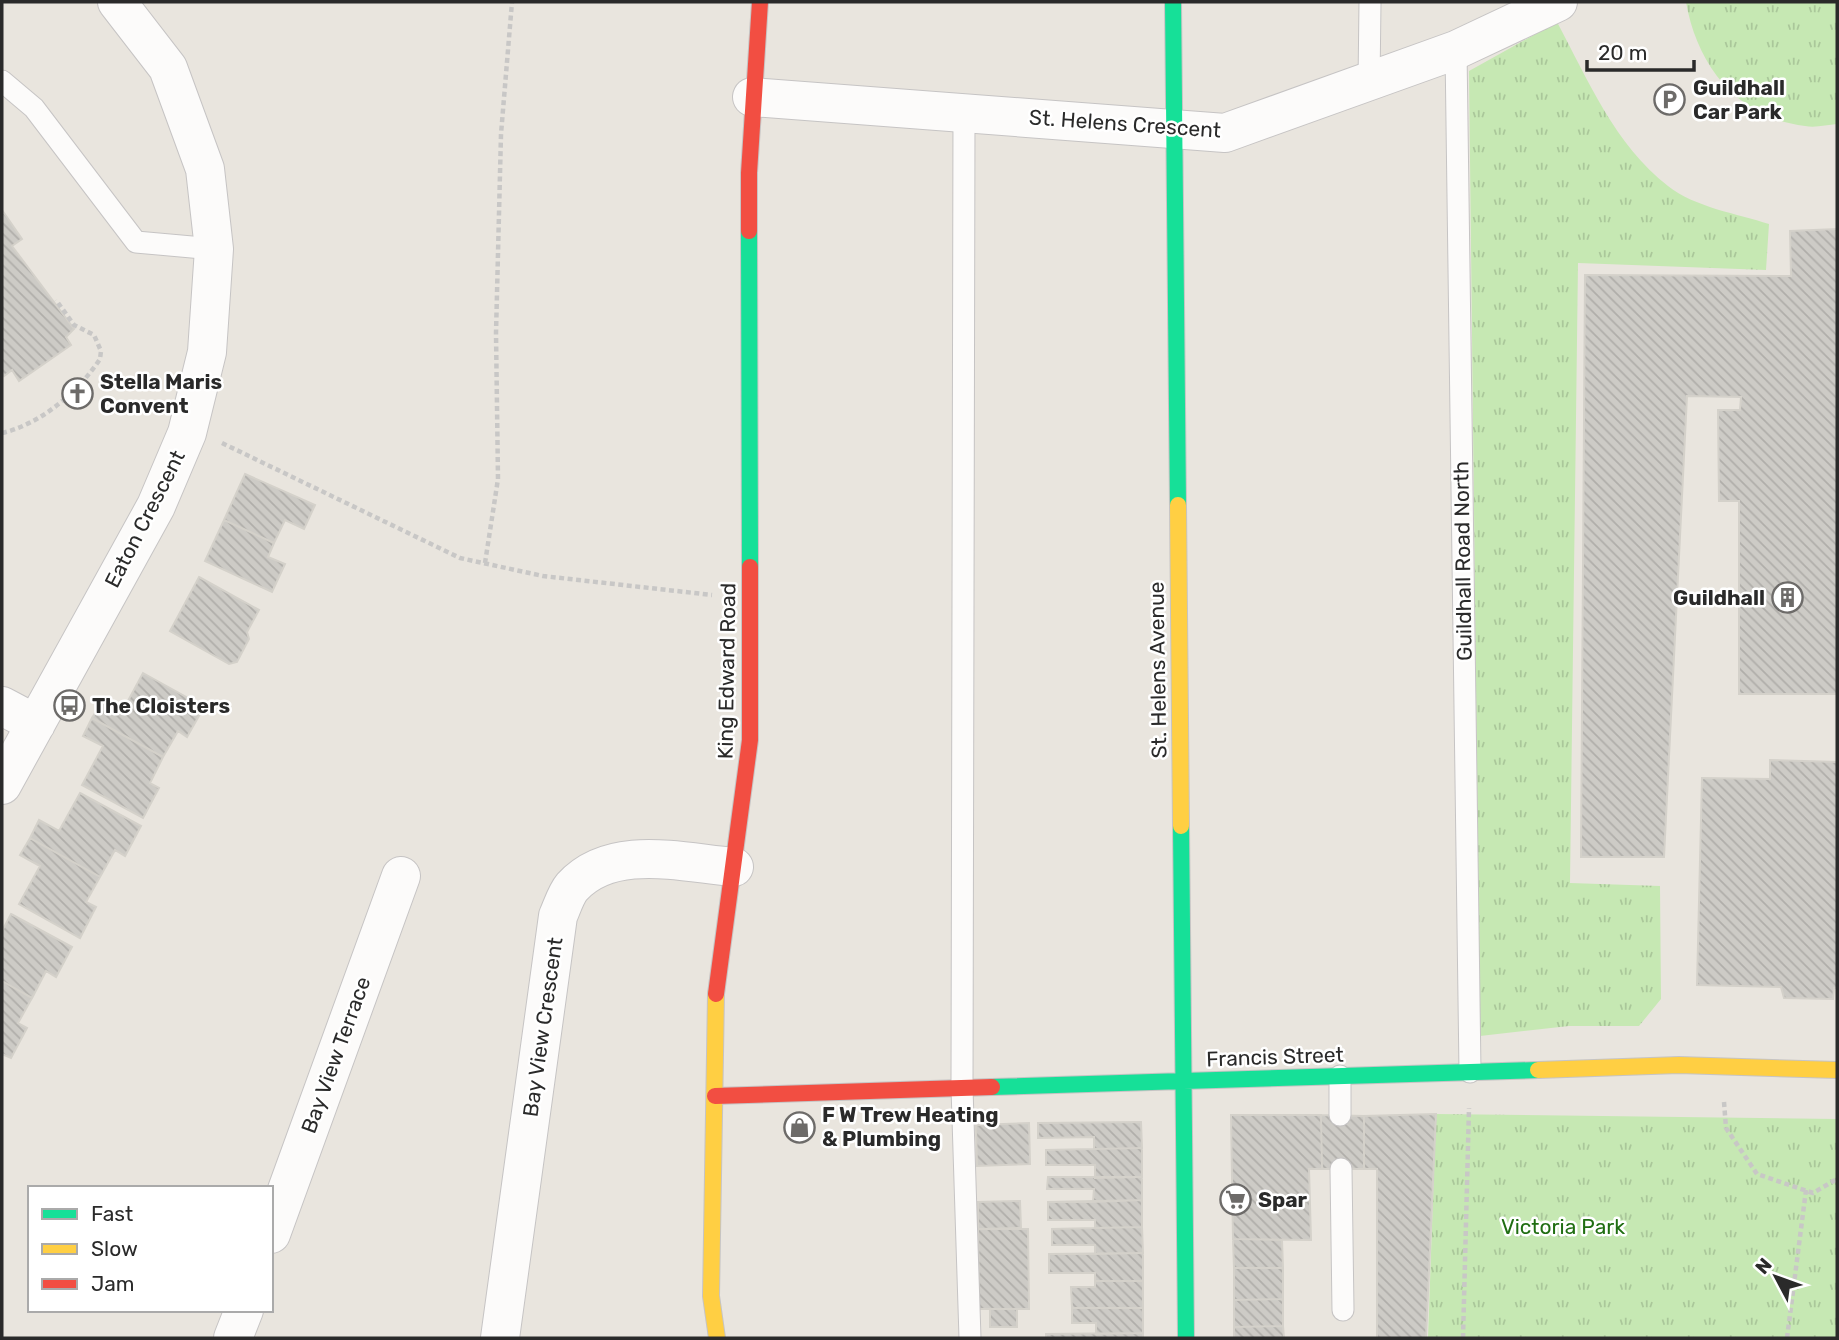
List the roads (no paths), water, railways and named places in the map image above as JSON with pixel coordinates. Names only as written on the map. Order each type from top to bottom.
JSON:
[{"type":"street","name":"Eaton Crescent","points":[[2,785],[156,506],[187,433],[207,352],[214,248],[205,169],[168,68],[117,2]]},
{"type":"street","name":"King Edward Road","points":[[717,1338],[711,1296],[716,984],[750,740],[749,173],[752,97],[761,2]]},
{"type":"street","name":"St. Helens Avenue","points":[[1173,2],[1186,1338]]},
{"type":"street","name":"St. Helens Crescent","points":[[752,97],[1224,133],[1456,50],[1558,2]]},
{"type":"street","points":[[2,706],[36,724]]},
{"type":"street","name":"Bay View Crescent","points":[[500,1338],[558,916],[572,887],[593,872],[632,858],[734,867]]},
{"type":"street","name":"Bay View Terrace","points":[[273,1228],[401,876]]},
{"type":"street","name":"Francis Street","points":[[715,1096],[1721,1066],[1837,1070]]},
{"type":"street","points":[[233,1338],[243,1312]]},
{"type":"lane","points":[[1369,83],[1370,2]]},
{"type":"lane","name":"Guildhall Road North","points":[[1456,50],[1470,1072]]},
{"type":"lane","points":[[2,81],[34,108],[136,242],[214,248]]},
{"type":"lane","points":[[964,113],[962,1088],[970,1338]]},
{"type":"lane","points":[[1340,1076],[1340,1115]]},
{"type":"lane","points":[[1341,1169],[1343,1310]]},
{"type":"place","name":"Guildhall Car Park","points":[[1670,100]]},
{"type":"place","name":"Stella Maris Convent","points":[[77,394]]},
{"type":"place","name":"Guildhall","points":[[1788,598]]},
{"type":"place","name":"The Cloisters","points":[[69,706]]},
{"type":"place","name":"F W Trew Heating & Plumbing","points":[[799,1127]]},
{"type":"place","name":"Spar","points":[[1235,1200]]},
{"type":"park label","name":"Victoria Park","points":[[1563,1227]]}]
